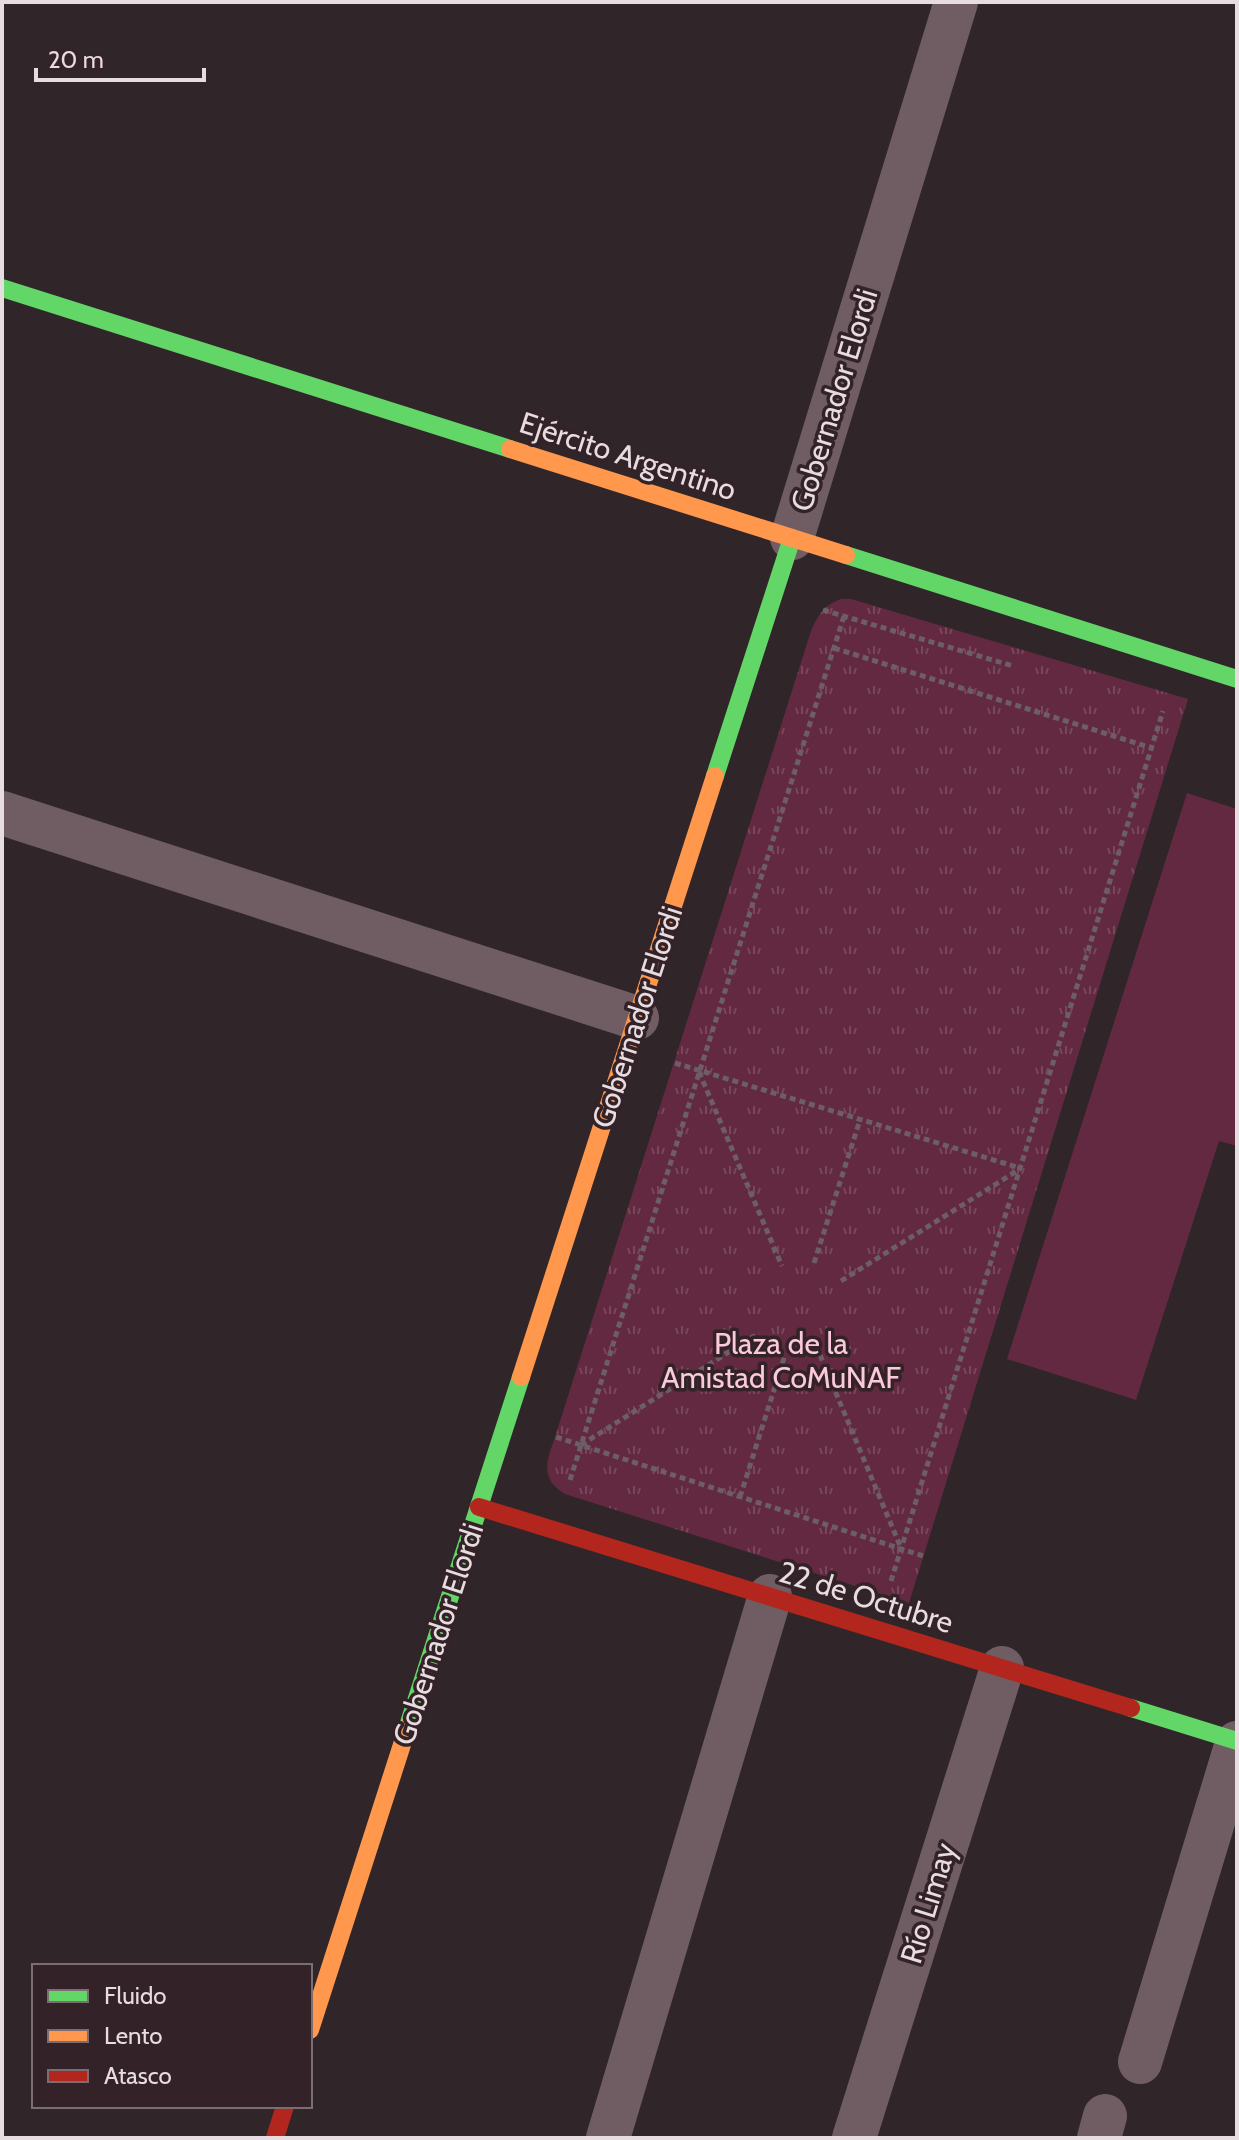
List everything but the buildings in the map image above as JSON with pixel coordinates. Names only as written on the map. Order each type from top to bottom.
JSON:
[{"type":"street","name":"Gobernador Elordi","points":[[312,2024],[792,538],[956,2]]},
{"type":"street","name":"Ejército Argentino","points":[[2,288],[1237,679]]},
{"type":"street","points":[[2,813],[637,1018]]},
{"type":"street","name":"22 de Octubre","points":[[479,1507],[1237,1742]]},
{"type":"street","points":[[608,2138],[770,1596]]},
{"type":"street","name":"Río Limay","points":[[854,2138],[1002,1668]]},
{"type":"street","points":[[1140,2062],[1237,1742]]},
{"type":"street","points":[[275,2138],[284,2108]]},
{"type":"path","points":[[822,609],[1026,670]]},
{"type":"path","points":[[569,1482],[844,616]]},
{"type":"path","points":[[834,648],[1152,748]]},
{"type":"path","points":[[875,1630],[1163,711],[1173,714]]},
{"type":"path","points":[[674,1063],[1020,1168]]},
{"type":"path","points":[[699,1071],[782,1266]]},
{"type":"path","points":[[814,1263],[860,1120]]},
{"type":"path","points":[[841,1281],[1020,1168]]},
{"type":"path","points":[[581,1445],[759,1333]]},
{"type":"path","points":[[740,1497],[785,1355]]},
{"type":"path","points":[[820,1355],[901,1548]]},
{"type":"path","points":[[555,1437],[923,1556]]},
{"type":"green space","name":"Plaza de la Amistad CoMuNAF","points":[[841,599],[851,599],[1188,699],[909,1603],[565,1494],[551,1482],[547,1468],[811,631],[822,611]]},
{"type":"green space","points":[[1187,793],[1237,809],[1237,1146],[1219,1141],[1136,1400],[1007,1359]]},
{"type":"traffic: fast","points":[[2,288],[510,449]]},
{"type":"traffic: fast","points":[[715,776],[792,538]]},
{"type":"traffic: fast","points":[[846,555],[1237,679]]},
{"type":"traffic: fast","points":[[408,1726],[521,1377]]},
{"type":"traffic: fast","points":[[1131,1708],[1237,1741]]},
{"type":"traffic: slow","points":[[510,449],[846,555]]},
{"type":"traffic: slow","points":[[521,1377],[715,776]]},
{"type":"traffic: slow","points":[[312,2024],[408,1726]]},
{"type":"traffic: jam","points":[[479,1507],[1131,1708]]},
{"type":"traffic: jam","points":[[275,2138],[284,2108]]}]
